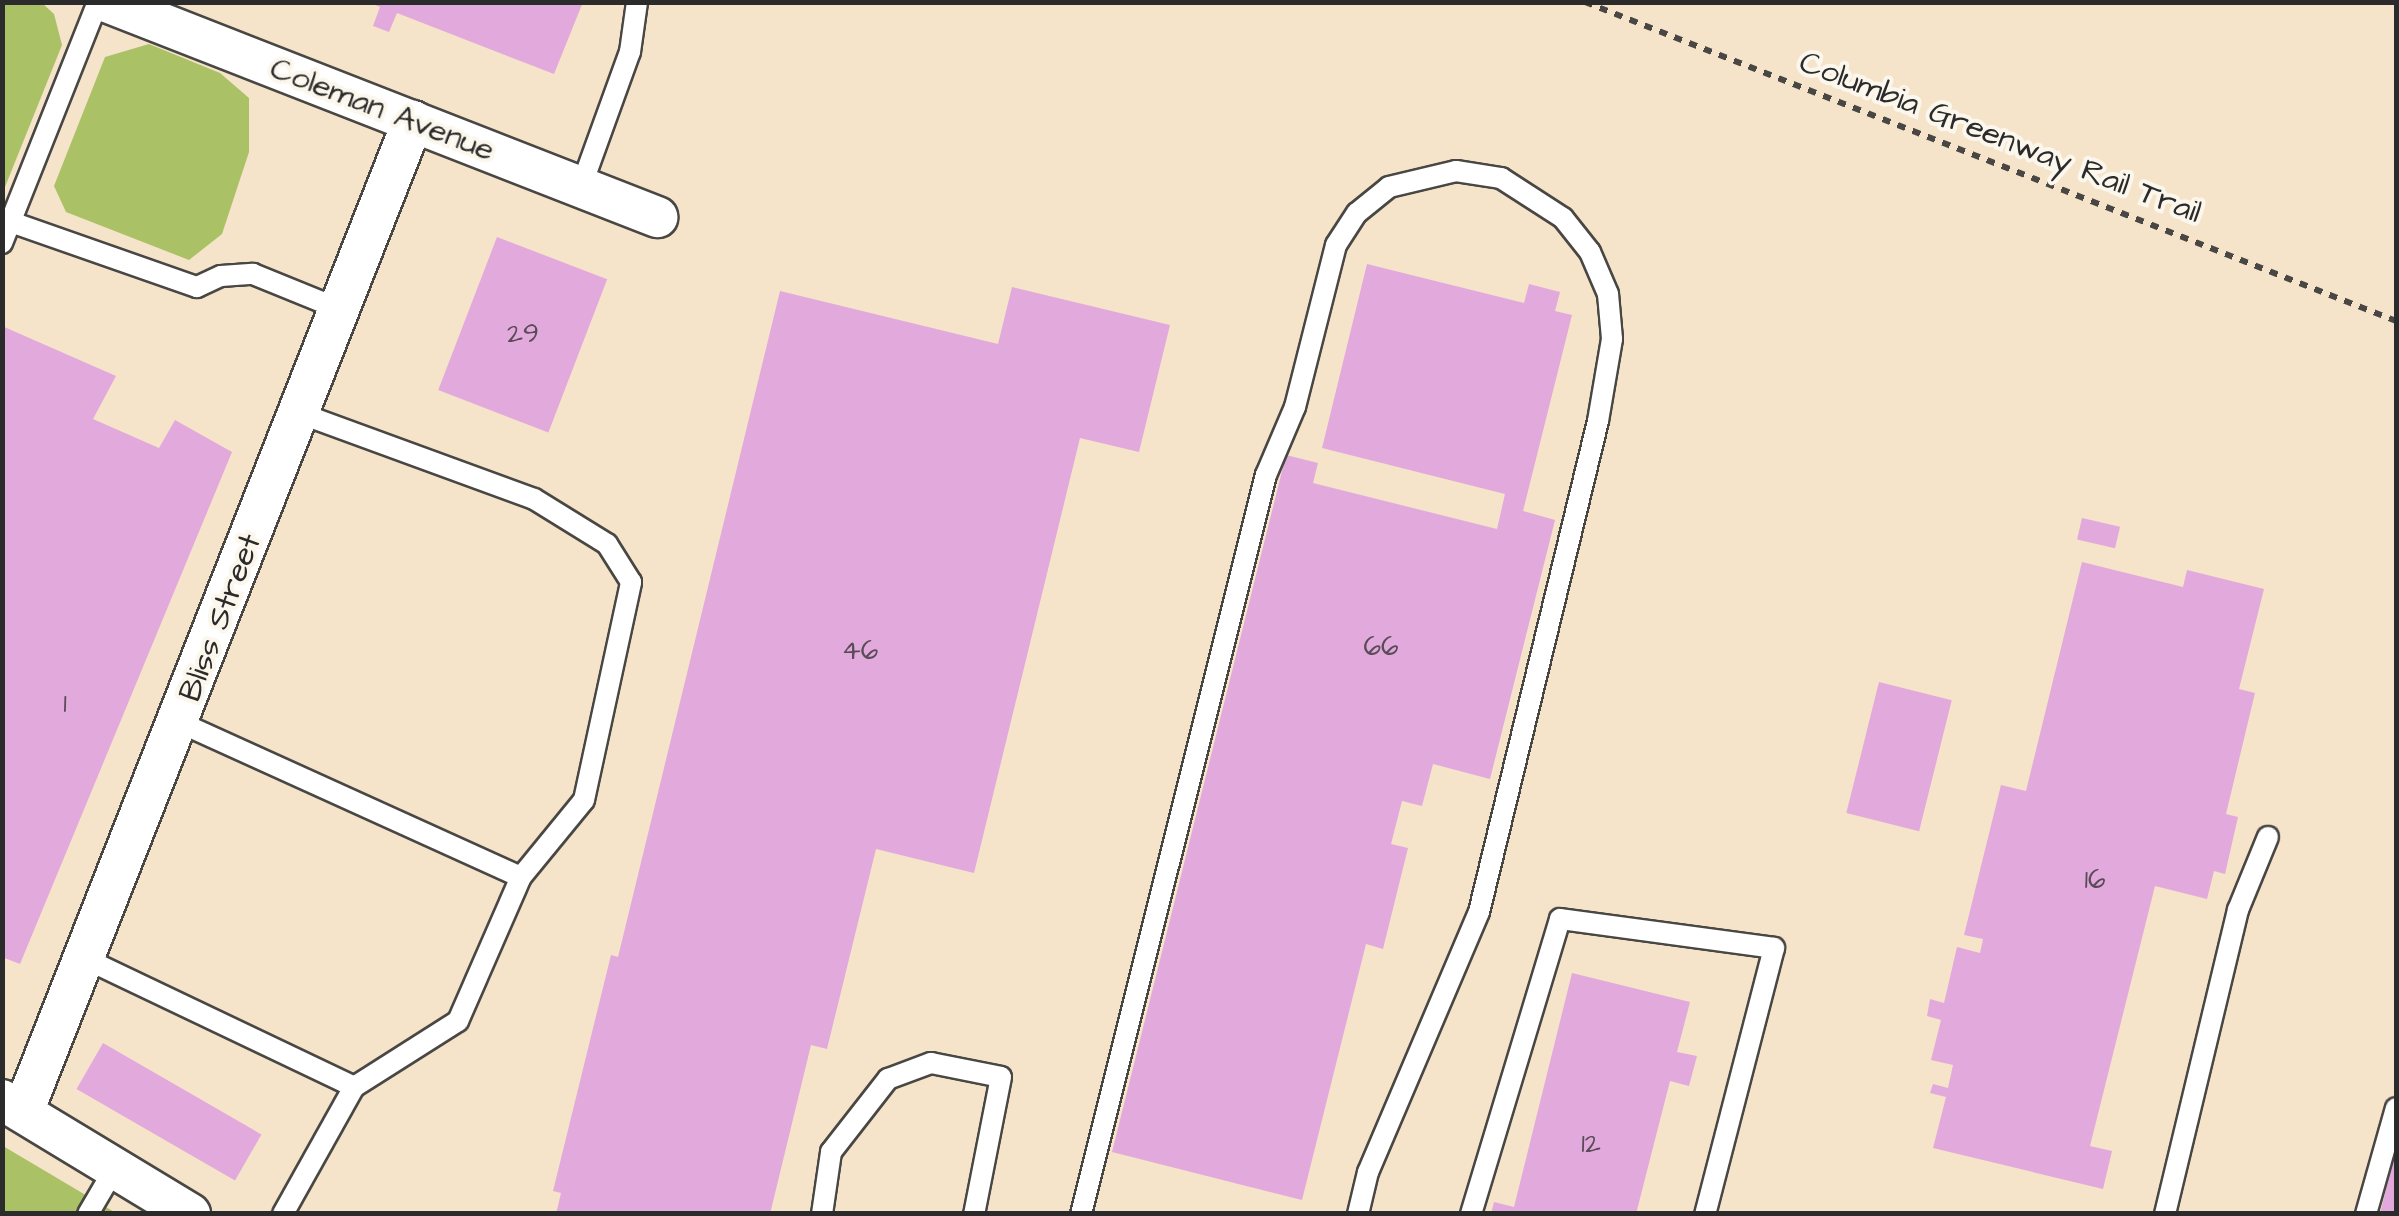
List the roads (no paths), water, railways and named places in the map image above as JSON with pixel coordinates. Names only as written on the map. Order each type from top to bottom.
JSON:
[{"type":"street","name":"Coleman Avenue","points":[[107,2],[657,217]]},
{"type":"street","name":"Bliss Street","points":[[13,1106],[84,958],[182,723],[413,121]]},
{"type":"street","points":[[13,1106],[190,1214]]},
{"type":"lane","points":[[2,243],[98,2]]},
{"type":"lane","points":[[582,187],[630,52],[637,2]]},
{"type":"lane","points":[[1081,1214],[1266,476],[1295,408],[1336,245],[1358,213],[1389,187],[1456,171],[1501,178],[1563,218],[1590,252],[1608,294],[1612,339],[1598,420],[1479,912],[1368,1172],[1358,1214]]},
{"type":"lane","points":[[11,222],[197,287],[221,276],[252,274],[340,310]]},
{"type":"lane","points":[[283,1214],[354,1087],[458,1021],[522,876],[584,800],[631,582],[607,544],[534,499],[299,413]]},
{"type":"lane","points":[[182,723],[522,876]]},
{"type":"lane","points":[[2165,1214],[2238,910],[2268,837]]},
{"type":"lane","points":[[1471,1214],[1560,919],[1774,948],[1705,1214]]},
{"type":"lane","points":[[84,958],[354,1087]]},
{"type":"lane","points":[[822,1214],[832,1152],[888,1079],[931,1063],[1001,1077],[974,1214]]},
{"type":"lane","points":[[2366,1214],[2396,1108]]},
{"type":"lane","points":[[88,1214],[115,1168]]}]
